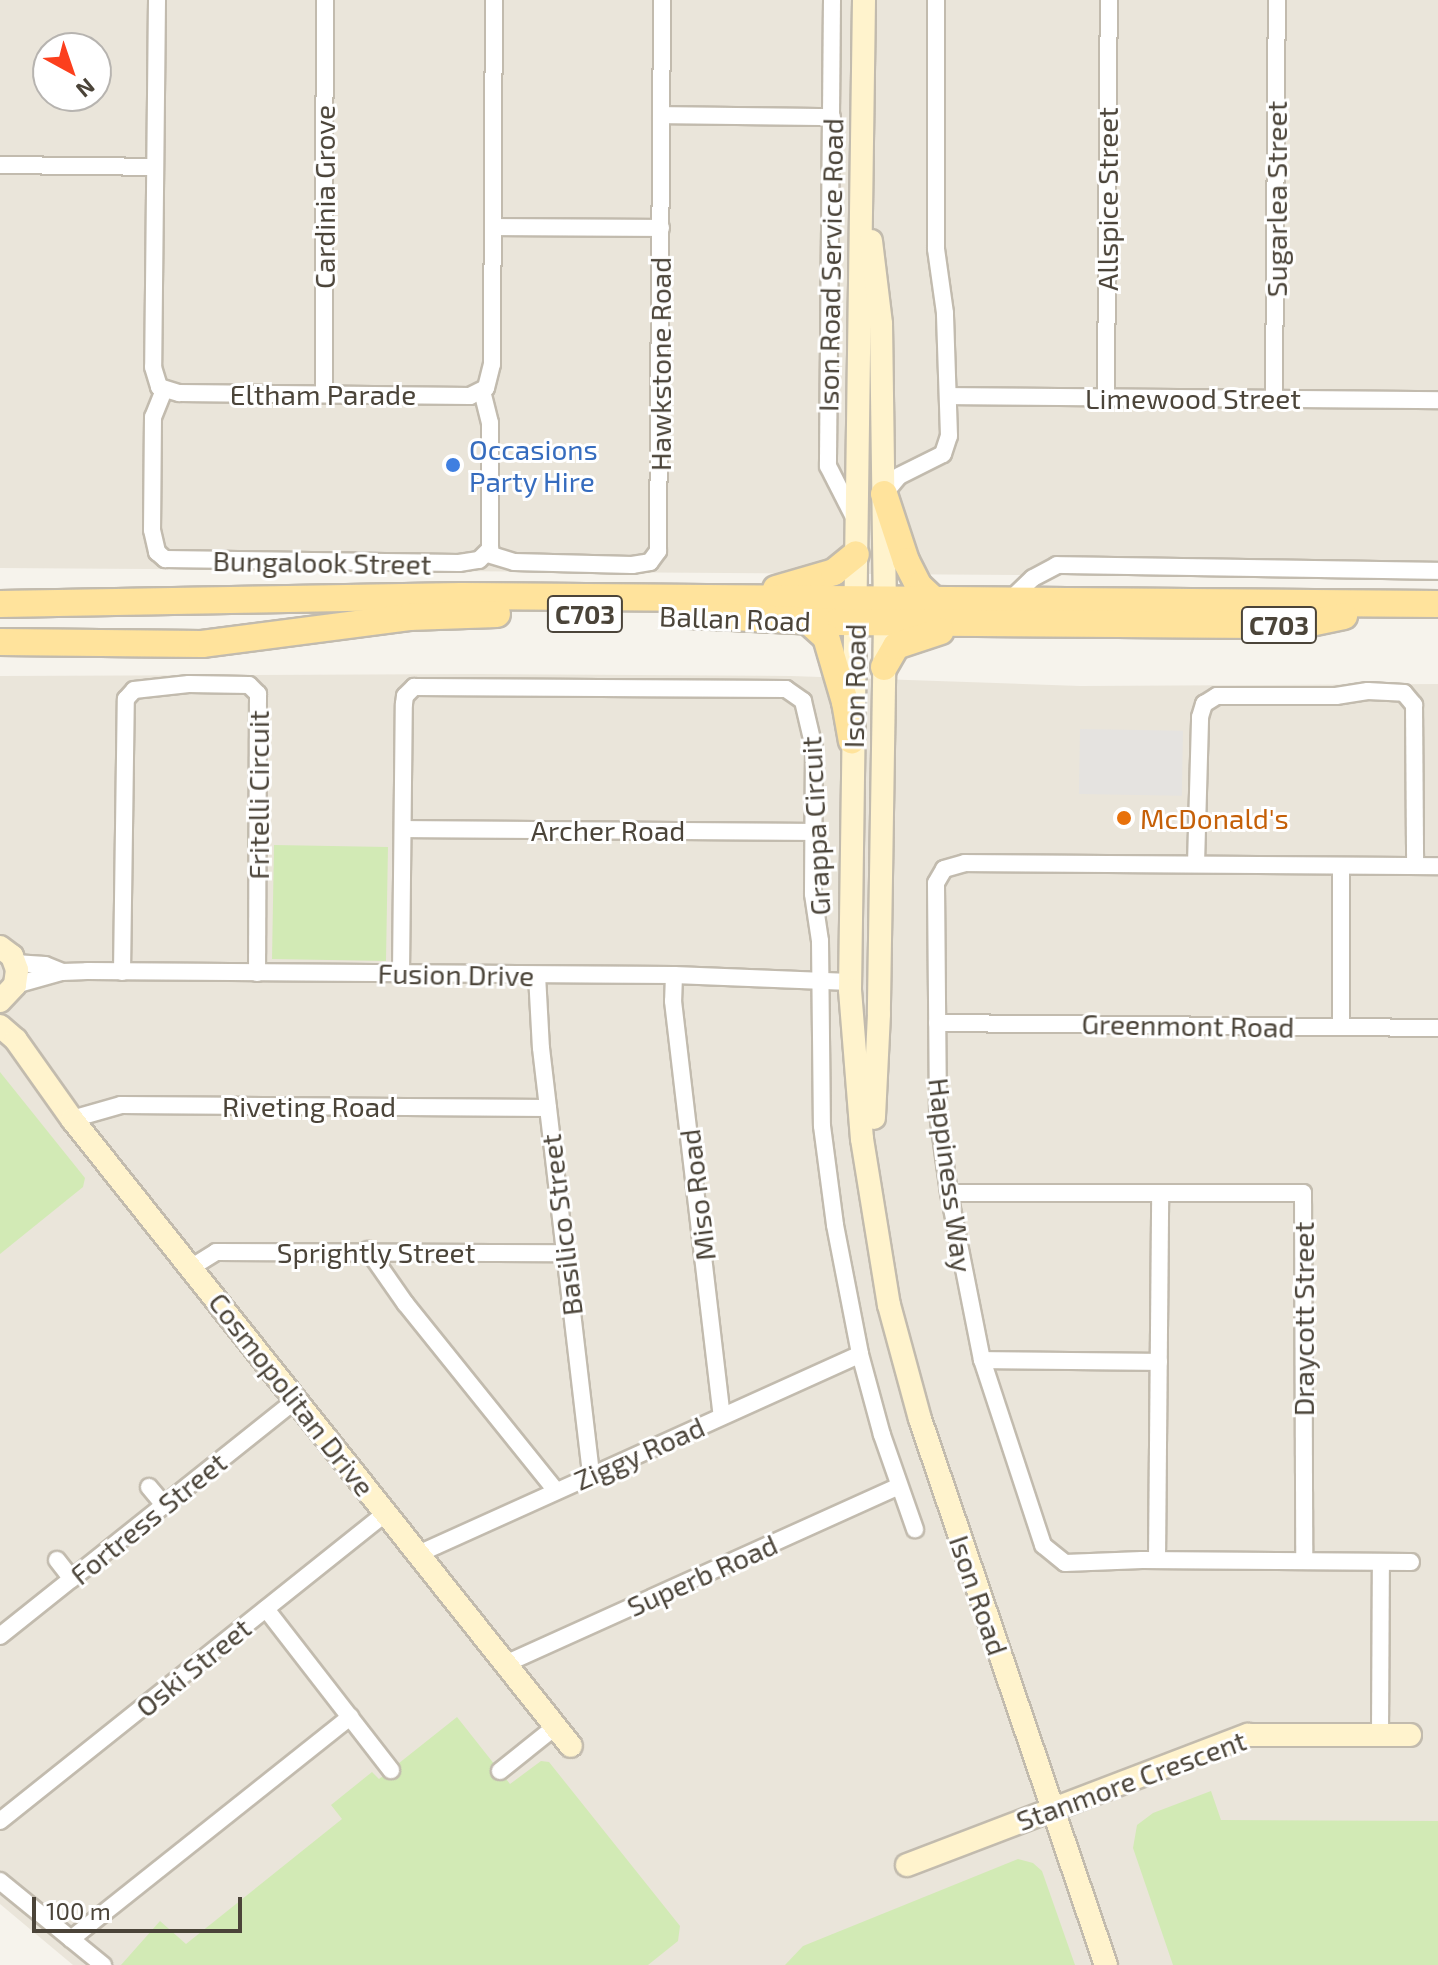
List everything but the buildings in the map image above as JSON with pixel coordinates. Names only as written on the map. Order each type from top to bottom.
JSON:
[{"type":"main road","name":"Ison Road","points":[[864,0],[850,982],[862,1139],[889,1305],[920,1419],[1106,1965]]},
{"type":"main road","name":"Ison Road","points":[[861,152],[881,324],[884,494],[880,964],[873,1089],[875,1218]]},
{"type":"main road","points":[[884,494],[906,561],[919,586],[931,597]]},
{"type":"main road","points":[[741,597],[834,572],[856,554]]},
{"type":"main road","name":"Ballan Road","points":[[0,604],[461,596],[741,597],[855,610],[884,610],[976,623],[1301,625],[1374,606]]},
{"type":"main road","name":"Ballan Road","points":[[884,610],[931,597],[1374,606],[1438,604]]},
{"type":"main road","name":"Ballan Road","points":[[0,642],[202,644],[409,617],[471,613],[716,615],[808,621],[855,610]]},
{"type":"main road","points":[[808,621],[826,637],[845,702],[852,740]]},
{"type":"main road","points":[[884,667],[891,651],[904,642],[976,623]]},
{"type":"main road","name":"Cosmopolitan Drive","points":[[8,955],[8,1033],[72,1119],[571,1746]]},
{"type":"main road","points":[[850,982],[870,978],[880,964]]},
{"type":"main road","name":"Stanmore Crescent","points":[[907,1865],[1052,1807],[1248,1735],[1410,1735]]},
{"type":"street","points":[[157,0],[153,367],[155,380],[164,390]]},
{"type":"street","name":"Cardinia Grove","points":[[324,394],[325,0]]},
{"type":"street","points":[[488,554],[491,539],[490,423],[482,391],[489,382],[492,364],[494,0]]},
{"type":"street","name":"Hawkstone Road","points":[[488,554],[514,562],[632,565],[655,557],[659,542],[662,0]]},
{"type":"street","name":"Ison Road Service Road","points":[[832,0],[828,466],[857,523]]},
{"type":"street","points":[[884,494],[899,476],[943,454],[948,447],[945,313],[936,249],[936,0]]},
{"type":"street","name":"Allspice Street","points":[[1106,397],[1109,0]]},
{"type":"street","name":"Sugarlea Street","points":[[1274,399],[1277,0]]},
{"type":"street","points":[[661,115],[832,117]]},
{"type":"street","points":[[0,165],[154,167]]},
{"type":"street","points":[[493,227],[661,228]]},
{"type":"street","name":"Eltham Parade","points":[[164,390],[470,396],[482,391]]},
{"type":"street","name":"Bungalook Street","points":[[164,390],[153,417],[152,530],[156,551],[165,559],[459,563],[479,560],[488,554]]},
{"type":"street","name":"Limewood Street","points":[[948,396],[1438,400]]},
{"type":"street","points":[[1011,599],[1033,578],[1057,565],[1436,566]]},
{"type":"street","name":"Fritelli Circuit","points":[[122,972],[126,699],[139,689],[229,684],[249,685],[259,701],[257,973]]},
{"type":"street","name":"Grappa Circuit","points":[[401,973],[404,704],[409,691],[420,686],[786,689],[795,693],[806,708],[814,748],[813,894],[819,930],[822,1126],[835,1225],[860,1354],[915,1529]]},
{"type":"street","points":[[1196,864],[1200,717],[1204,704],[1217,696],[1336,696],[1368,691],[1404,693],[1414,705],[1415,866]]},
{"type":"street","name":"Archer Road","points":[[403,829],[813,832]]},
{"type":"street","name":"Happiness Way","points":[[1411,1562],[1157,1560],[1065,1563],[1043,1545],[982,1360],[949,1193],[938,1114],[936,883],[944,869],[965,863],[1438,866]]},
{"type":"street","points":[[1341,866],[1341,1027]]},
{"type":"street","name":"Fusion Drive","points":[[8,955],[62,972],[674,975],[850,982]]},
{"type":"street","name":"Fusion Drive","points":[[7,995],[62,972]]},
{"type":"street","name":"Basilico Street","points":[[537,975],[537,1010],[591,1474]]},
{"type":"street","name":"Miso Road","points":[[674,975],[673,1001],[722,1415]]},
{"type":"street","name":"Greenmont Road","points":[[937,1023],[1438,1028]]},
{"type":"street","name":"Riveting Road","points":[[72,1119],[121,1105],[548,1108]]},
{"type":"street","name":"Draycott Street","points":[[949,1193],[1303,1193],[1304,1560]]},
{"type":"street","points":[[1157,1560],[1160,1194]]},
{"type":"street","points":[[368,1250],[405,1303],[556,1491]]},
{"type":"street","name":"Sprightly Street","points":[[192,1267],[216,1252],[368,1250],[564,1253]]},
{"type":"street","name":"Ziggy Road","points":[[418,1554],[860,1354]]},
{"type":"street","points":[[982,1360],[1159,1362]]},
{"type":"street","name":"Fortress Street","points":[[3,1629],[72,1579],[297,1399]]},
{"type":"street","name":"Superb Road","points":[[505,1664],[899,1486]]},
{"type":"street","points":[[149,1487],[164,1505]]},
{"type":"street","name":"Oski Street","points":[[0,1821],[386,1513]]},
{"type":"street","points":[[57,1560],[72,1579]]},
{"type":"street","points":[[1380,1734],[1381,1562]]},
{"type":"street","points":[[266,1609],[391,1770]]},
{"type":"street","points":[[71,1939],[350,1717]]},
{"type":"street","points":[[500,1771],[555,1727]]},
{"type":"street","points":[[0,1881],[103,1965]]},
{"type":"shaded area","points":[[0,0],[1438,0],[1438,578],[0,568]]},
{"type":"shaded area","points":[[0,676],[791,676],[1080,686],[1438,684],[1438,1965],[73,1965],[0,1904]]},
{"type":"shaded area","points":[[1080,729],[1183,731],[1182,796],[1079,794]]},
{"type":"green space","points":[[274,845],[388,847],[386,961],[272,959]]},
{"type":"green space","points":[[0,1072],[85,1178],[83,1187],[0,1254]]},
{"type":"green space","points":[[457,1717],[510,1784],[541,1761],[549,1762],[680,1926],[678,1941],[648,1965],[121,1965],[160,1921],[186,1944],[342,1819],[331,1805],[372,1772],[379,1779]]},
{"type":"green space","points":[[1211,1791],[1221,1820],[1438,1821],[1438,1965],[1173,1965],[1133,1848],[1137,1825],[1153,1813]]},
{"type":"green space","points":[[1018,1859],[1033,1863],[1042,1871],[1075,1965],[785,1965],[803,1946]]},
{"type":"place","name":"Occasions Party Hire","points":[[453,465]]},
{"type":"place","name":"McDonald's","points":[[1124,818]]}]
